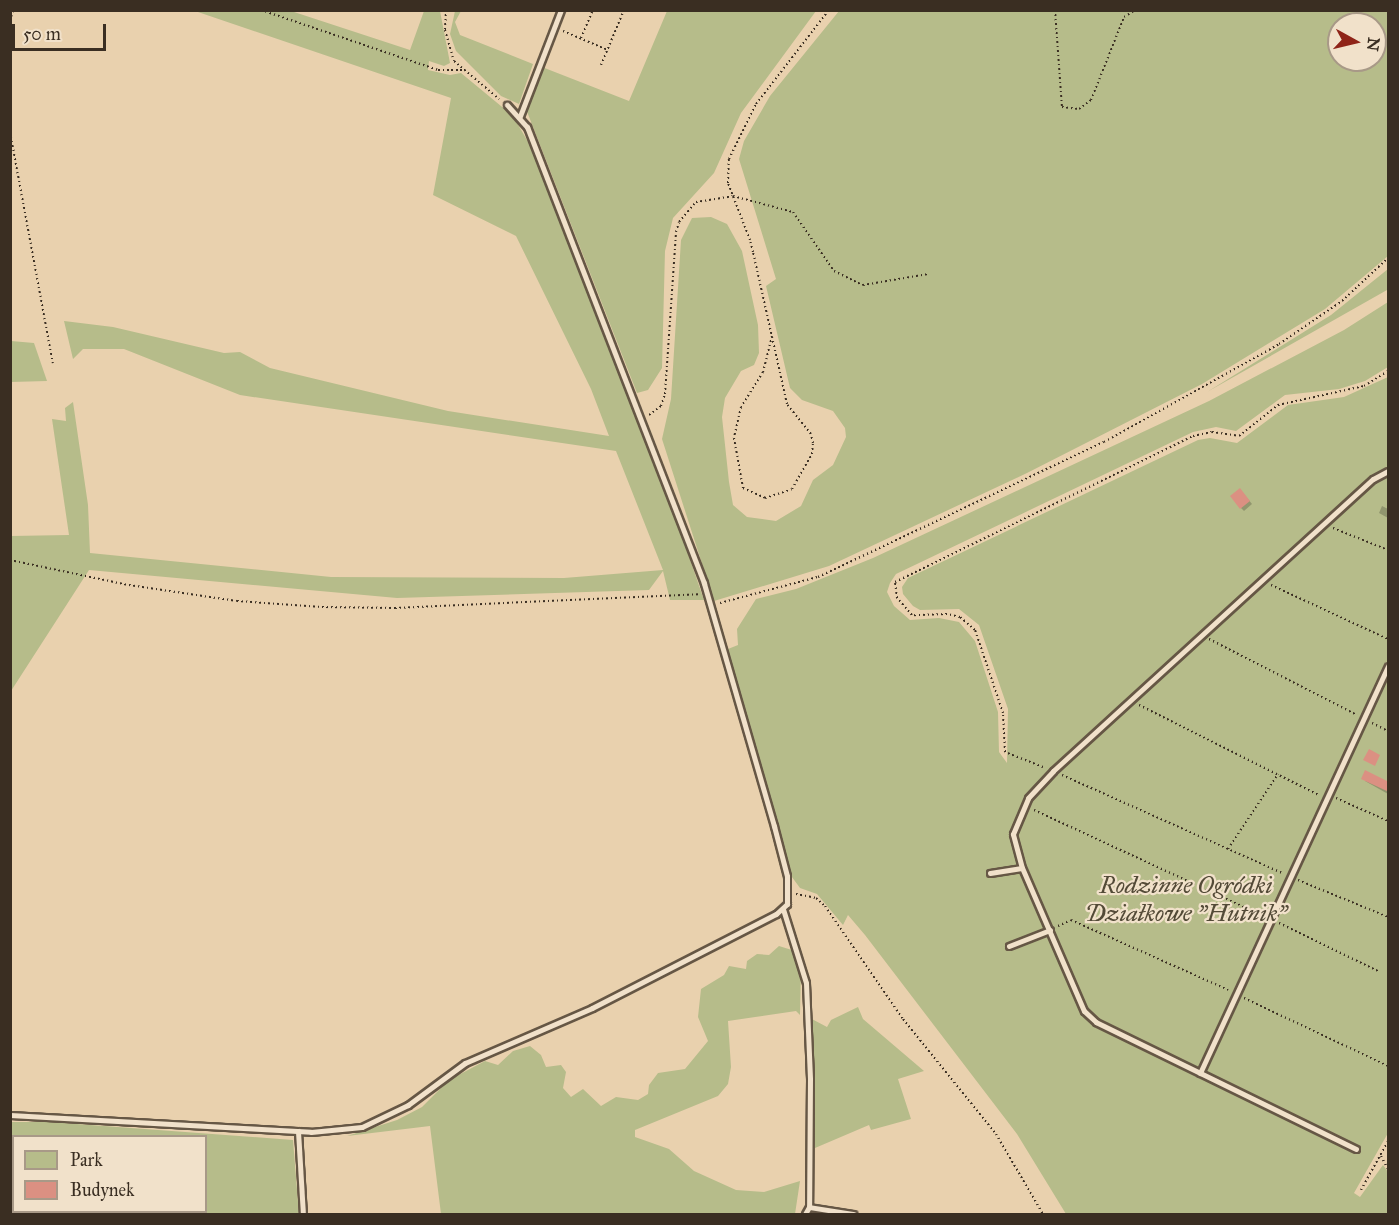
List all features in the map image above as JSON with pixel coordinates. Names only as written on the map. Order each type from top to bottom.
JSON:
[{"type":"lane","points":[[520,117],[561,10]]},
{"type":"lane","points":[[507,105],[527,127],[708,594],[772,816],[789,894],[783,909],[806,983],[808,1207],[805,1215]]},
{"type":"lane","points":[[1356,1149],[1112,1031],[1084,1011],[1022,868],[1013,834],[1022,809],[1053,771],[1373,479],[1389,471]]},
{"type":"lane","points":[[1200,1073],[1389,666]]},
{"type":"lane","points":[[990,873],[1022,868]]},
{"type":"lane","points":[[10,1115],[298,1131],[340,1131],[381,1119],[465,1062],[552,1027],[783,909]]},
{"type":"lane","points":[[1009,946],[1050,930]]},
{"type":"lane","points":[[298,1131],[303,1215]]},
{"type":"lane","points":[[808,1207],[853,1215]]},
{"type":"path","points":[[10,21],[13,10]]},
{"type":"path","points":[[261,10],[438,70],[462,70]]},
{"type":"path","points":[[446,10],[449,48],[462,70],[507,105]]},
{"type":"path","points":[[581,38],[593,10]]},
{"type":"path","points":[[601,66],[624,10]]},
{"type":"path","points":[[772,336],[763,372],[741,407],[734,438],[743,488],[765,498],[792,489],[812,454],[813,443],[811,434],[788,404],[750,240],[733,196],[728,172],[740,130],[781,68],[829,10]]},
{"type":"path","points":[[1055,10],[1062,107],[1079,109],[1091,100],[1124,17],[1135,10]]},
{"type":"path","points":[[554,27],[608,50]]},
{"type":"path","points":[[10,132],[53,363]]},
{"type":"path","points":[[641,419],[657,411],[664,394],[679,222],[696,202],[733,196],[793,212],[834,271],[863,285],[879,284],[910,274],[928,274]]},
{"type":"path","points":[[711,605],[818,577],[1113,438],[1279,344],[1323,315],[1389,258]]},
{"type":"path","points":[[1389,371],[1364,386],[1278,405],[1239,436],[1212,432],[1193,436],[895,582],[897,598],[912,615],[954,616],[975,630],[1003,713],[1005,753],[1053,771],[1292,878],[1389,917]]},
{"type":"path","points":[[1325,525],[1389,550]]},
{"type":"path","points":[[10,560],[205,596],[322,606],[394,608],[708,594]]},
{"type":"path","points":[[1263,581],[1389,639]]},
{"type":"path","points":[[1202,636],[1389,731]]},
{"type":"path","points":[[1131,700],[1278,774],[1389,821]]},
{"type":"path","points":[[1228,849],[1278,774]]},
{"type":"path","points":[[1022,809],[1035,810],[1380,972]]},
{"type":"path","points":[[789,894],[816,898],[825,906],[903,1019],[996,1134],[1043,1215]]},
{"type":"path","points":[[1050,930],[1071,920],[1389,1066]]},
{"type":"path","points":[[1360,1190],[1389,1141]]},
{"type":"path","points":[[1381,1156],[1389,1169]]},
{"type":"green space","points":[[195,11],[291,11],[410,50],[424,11],[440,11],[450,63],[444,66],[429,61],[428,70],[450,75],[461,73],[513,116],[531,147],[667,493],[704,600],[670,600],[663,571],[649,590],[397,598],[89,570],[11,691],[11,536],[69,535],[52,419],[66,421],[65,408],[73,402],[88,505],[90,553],[331,577],[564,578],[663,570],[616,451],[240,395],[124,349],[83,349],[73,359],[64,321],[113,327],[224,353],[240,352],[270,368],[448,411],[609,436],[591,389],[516,236],[433,195],[451,98]]},
{"type":"green space","points":[[455,11],[461,11],[455,22],[460,35],[533,64],[519,104],[501,96],[456,51],[450,34]]},
{"type":"green space","points":[[667,11],[816,11],[741,113],[714,173],[673,218],[665,251],[662,368],[648,390],[637,393],[526,109],[542,67],[629,101]]},
{"type":"green space","points":[[839,11],[1388,11],[1388,256],[1325,309],[1202,384],[1027,473],[829,566],[714,601],[662,439],[671,399],[681,240],[692,218],[711,217],[727,224],[742,251],[758,325],[759,353],[754,365],[741,371],[725,398],[722,417],[733,505],[747,517],[776,521],[801,506],[813,480],[833,465],[846,437],[845,428],[833,411],[802,400],[790,388],[766,286],[776,279],[739,159],[744,141],[770,96]]},
{"type":"green space","points":[[1388,269],[1387,290],[1207,392],[1331,315]]},
{"type":"green space","name":"Rodzinne Ogródki Działkowe \"Hutnik\"","points":[[1388,302],[1388,367],[1365,381],[1339,389],[1285,395],[1236,431],[1216,427],[1193,432],[896,574],[890,583],[887,592],[894,606],[910,620],[939,618],[959,622],[975,641],[998,712],[999,752],[1007,763],[1008,709],[979,625],[959,609],[920,610],[913,606],[903,594],[902,587],[908,578],[1198,440],[1210,438],[1237,443],[1288,405],[1344,397],[1388,377],[1388,1133],[1354,1193],[1360,1197],[1383,1165],[1388,1172],[1388,1214],[1066,1214],[1017,1134],[865,935],[848,915],[843,925],[817,894],[800,888],[789,873],[728,649],[738,645],[737,629],[756,599],[796,589],[873,558],[1209,401],[1344,330]]},
{"type":"green space","points":[[11,341],[34,343],[47,381],[11,382]]},
{"type":"green space","points":[[779,946],[795,951],[801,968],[800,1015],[796,1011],[728,1021],[731,1067],[728,1084],[718,1096],[635,1130],[635,1137],[669,1149],[694,1171],[736,1190],[764,1192],[800,1181],[795,1214],[441,1214],[430,1126],[347,1136],[397,1120],[422,1107],[449,1080],[485,1061],[498,1065],[513,1051],[530,1046],[541,1055],[546,1067],[561,1065],[566,1072],[563,1088],[571,1097],[583,1089],[601,1106],[616,1097],[638,1100],[648,1094],[649,1085],[658,1073],[685,1069],[708,1041],[698,1017],[701,989],[724,975],[729,966],[746,969],[747,961],[757,954],[769,955]]},
{"type":"green space","points":[[858,1007],[863,1019],[924,1071],[898,1079],[911,1119],[871,1130],[869,1125],[815,1148],[810,1018],[827,1027],[831,1020]]},
{"type":"green space","points":[[11,1122],[50,1122],[293,1140],[299,1214],[11,1214]]},
{"type":"building","points":[[1240,488],[1250,501],[1240,509],[1230,496]]},
{"type":"building","points":[[1369,749],[1380,755],[1375,766],[1363,760]]},
{"type":"building","points":[[1365,770],[1389,782],[1389,792],[1361,779]]}]
